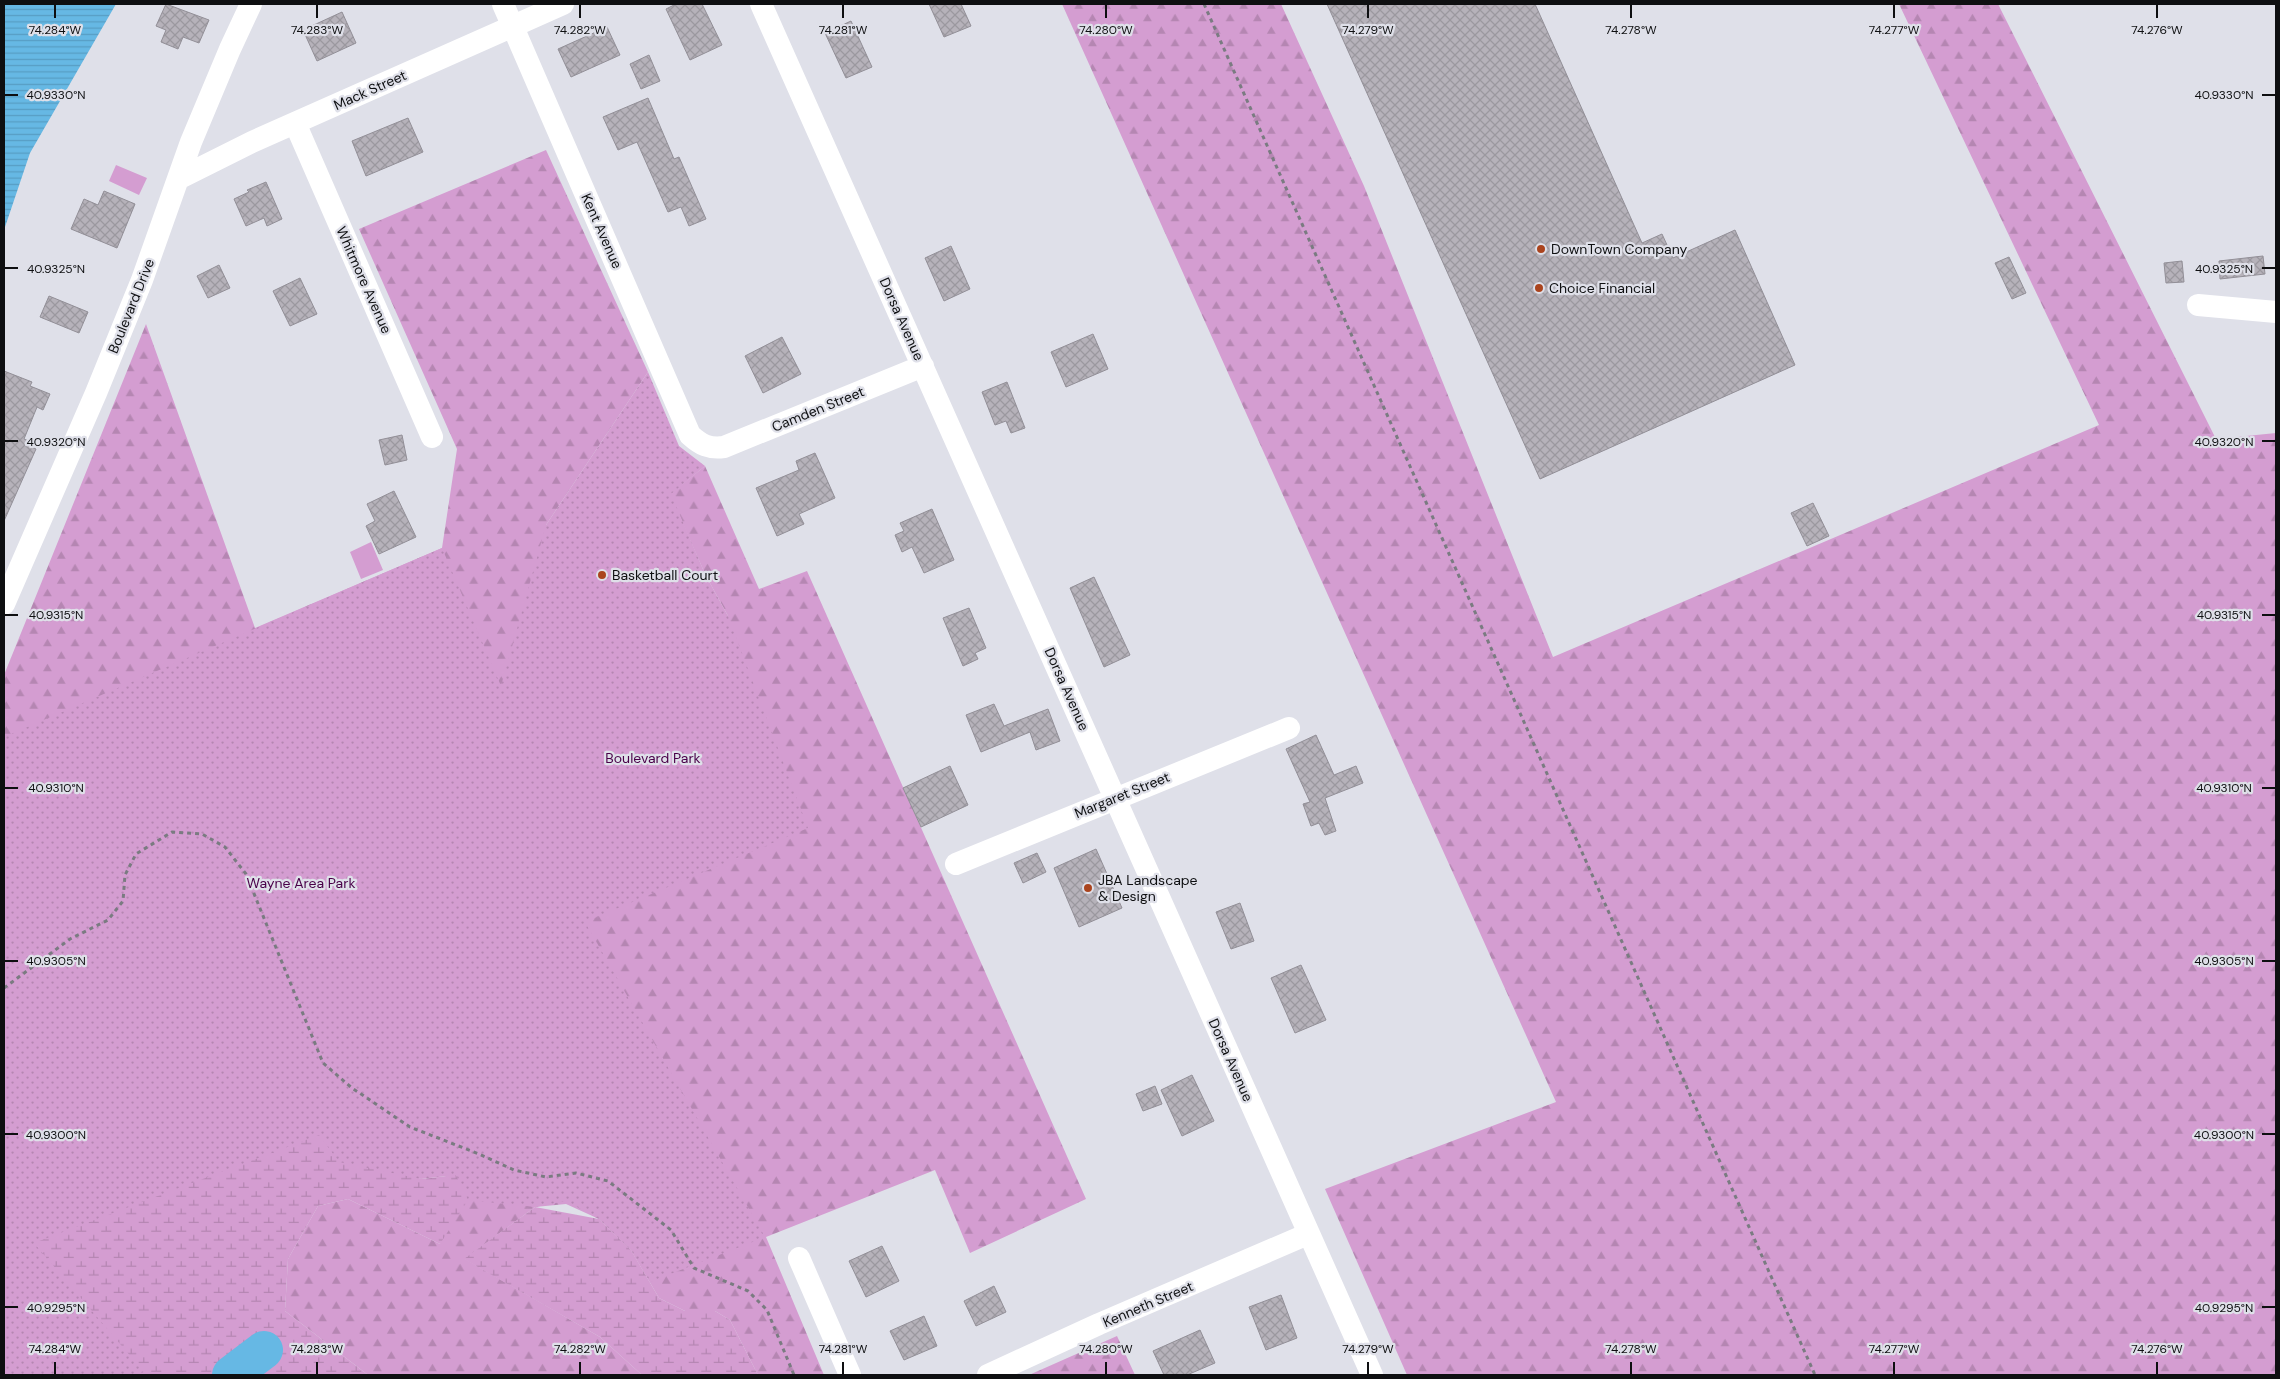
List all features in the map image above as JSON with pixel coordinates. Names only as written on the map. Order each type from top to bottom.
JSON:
[{"type":"street","name":"Boulevard Drive","points":[[4,604],[139,289],[198,125],[251,4]]},
{"type":"street","name":"Kent Avenue","points":[[503,4],[690,436],[700,444],[712,448]]},
{"type":"street","name":"Mack Street","points":[[178,180],[252,142],[564,4]]},
{"type":"street","name":"Dorsa Avenue","points":[[761,4],[1372,1375]]},
{"type":"street","name":"Whitmore Avenue","points":[[294,123],[432,436]]},
{"type":"street","points":[[2198,305],[2276,312]]},
{"type":"street","name":"Camden Street","points":[[712,448],[724,447],[923,366]]},
{"type":"street","name":"Margaret Street","points":[[956,864],[1116,797],[1289,728]]},
{"type":"street","name":"Kenneth Street","points":[[988,1375],[1099,1324],[1308,1234]]},
{"type":"street","points":[[800,1258],[850,1375]]},
{"type":"path","points":[[1204,4],[1815,1375]]},
{"type":"path","points":[[4,988],[70,939],[108,920],[124,901],[125,876],[136,854],[172,832],[202,834],[225,847],[246,874],[323,1063],[352,1088],[410,1127],[514,1170],[546,1177],[576,1173],[608,1181],[671,1230],[694,1268],[748,1291],[767,1310],[794,1375]]},
{"type":"green space","points":[[1062,4],[1281,4],[1364,186],[1553,657],[2099,425],[1899,4],[1998,4],[2216,439],[2276,433],[2276,1375],[1407,1375],[1325,1189],[1556,1102]]},
{"type":"green space","name":"Boulevard Park","points":[[546,150],[648,372],[546,525],[728,616],[705,574],[670,494],[705,466],[759,589],[807,571],[1086,1199],[970,1253],[935,1170],[766,1237],[824,1375],[758,1375],[730,1320],[715,1311],[685,1311],[659,1298],[631,1250],[599,1219],[566,1204],[535,1207],[465,1259],[600,1337],[642,1375],[368,1375],[285,1311],[288,1259],[318,1206],[348,1199],[440,1244],[450,1178],[4,1032],[4,675],[146,324],[255,628],[442,548],[457,449],[359,229]]},
{"type":"green space","points":[[116,165],[147,178],[139,195],[109,181]]},
{"type":"green space","name":"Wayne Area Park","points":[[648,372],[679,446],[705,466],[671,494],[705,574],[728,616],[808,828],[585,922],[765,1237],[650,1282],[631,1250],[599,1219],[566,1201],[535,1207],[468,1200],[456,1175],[421,1179],[339,1162],[319,1135],[34,1243],[144,1372],[135,1375],[4,1375],[4,737],[442,548],[501,686],[546,525]]},
{"type":"green space","points":[[371,542],[383,570],[361,579],[350,552]]},
{"type":"green space","points":[[41,998],[421,1179],[456,1175],[468,1200],[440,1244],[348,1199],[318,1206],[288,1259],[285,1311],[368,1375],[4,1375],[4,1032]]},
{"type":"green space","points":[[535,1207],[599,1219],[631,1250],[659,1298],[685,1311],[715,1311],[730,1320],[758,1375],[642,1375],[600,1337],[464,1259]]},
{"type":"green space","points":[[1117,1336],[1135,1375],[1029,1375]]},
{"type":"water","points":[[4,4],[116,4],[30,153],[4,230]]},
{"type":"building","points":[[166,4],[209,20],[199,43],[183,37],[178,49],[161,42],[166,30],[156,26]]},
{"type":"building","points":[[676,4],[702,4],[722,45],[690,60],[666,9]]},
{"type":"building","points":[[929,4],[961,4],[971,26],[944,37]]},
{"type":"building","name":"DownTown Company","points":[[1327,4],[1535,4],[1642,243],[1662,234],[1673,258],[1735,230],[1795,365],[1540,479]]},
{"type":"building","points":[[342,12],[356,43],[317,61],[303,30]]},
{"type":"building","points":[[851,21],[872,67],[846,78],[825,33]]},
{"type":"building","points":[[607,27],[620,55],[571,77],[558,49]]},
{"type":"building","points":[[649,55],[660,81],[641,89],[630,64]]},
{"type":"building","points":[[648,98],[674,159],[679,157],[706,219],[689,226],[681,207],[668,212],[637,142],[618,150],[603,117]]},
{"type":"building","points":[[408,118],[423,152],[366,176],[352,141]]},
{"type":"building","points":[[266,182],[282,219],[267,226],[264,218],[246,226],[234,199],[249,192],[247,190]]},
{"type":"building","points":[[104,191],[135,204],[117,248],[71,229],[84,199],[98,205]]},
{"type":"building","points":[[951,246],[970,289],[944,301],[925,258]]},
{"type":"building","points":[[2263,256],[2265,274],[2220,279],[2219,261]]},
{"type":"building","points":[[2009,257],[2026,293],[2012,299],[1995,263]]},
{"type":"building","points":[[2182,261],[2184,282],[2166,283],[2164,263]]},
{"type":"building","points":[[219,265],[230,288],[208,298],[197,276]]},
{"type":"building","points":[[300,278],[317,314],[290,326],[273,291]]},
{"type":"building","points":[[49,296],[88,312],[79,333],[40,317]]},
{"type":"building","points":[[1093,334],[1108,369],[1066,387],[1051,352]]},
{"type":"building","points":[[782,337],[801,374],[763,393],[745,356]]},
{"type":"building","points":[[4,371],[32,382],[30,386],[50,394],[43,410],[37,407],[24,439],[31,442],[29,446],[36,449],[4,521]]},
{"type":"building","points":[[1007,382],[1025,428],[1011,433],[1006,421],[995,425],[982,392]]},
{"type":"building","points":[[402,435],[407,460],[385,465],[379,440]]},
{"type":"building","points":[[815,453],[835,498],[799,514],[804,524],[777,536],[756,488],[799,470],[796,461]]},
{"type":"building","points":[[394,491],[416,537],[379,554],[366,526],[375,521],[367,504]]},
{"type":"building","points":[[1813,503],[1829,536],[1807,546],[1791,513]]},
{"type":"building","points":[[932,509],[954,560],[924,573],[912,547],[902,552],[895,535],[904,531],[900,523]]},
{"type":"building","points":[[1094,577],[1130,655],[1104,667],[1070,588]]},
{"type":"building","points":[[969,608],[986,648],[975,653],[978,659],[963,666],[943,618]]},
{"type":"building","points":[[994,704],[1004,726],[1048,709],[1060,741],[1036,750],[1030,732],[981,752],[966,715]]},
{"type":"building","points":[[1316,735],[1334,775],[1356,766],[1363,783],[1325,798],[1336,831],[1325,835],[1319,823],[1311,826],[1303,804],[1310,802],[1286,749]]},
{"type":"building","points":[[950,766],[968,805],[921,827],[903,788]]},
{"type":"building","name":"JBA Landscape & Design","points":[[1096,849],[1122,908],[1079,927],[1054,868]]},
{"type":"building","points":[[1037,853],[1046,872],[1023,883],[1014,863]]},
{"type":"building","points":[[1240,903],[1254,941],[1231,949],[1216,912]]},
{"type":"building","points":[[1301,965],[1326,1020],[1295,1033],[1271,978]]},
{"type":"building","points":[[1192,1075],[1214,1121],[1182,1136],[1161,1090]]},
{"type":"building","points":[[1155,1086],[1162,1104],[1143,1111],[1136,1094]]},
{"type":"building","points":[[882,1246],[899,1281],[866,1297],[849,1261]]},
{"type":"building","points":[[994,1286],[1006,1312],[976,1326],[964,1301]]},
{"type":"building","points":[[1281,1295],[1297,1338],[1266,1350],[1249,1307]]},
{"type":"building","points":[[924,1316],[937,1346],[904,1360],[890,1331]]},
{"type":"building","points":[[1200,1330],[1215,1363],[1187,1375],[1164,1375],[1153,1351]]},
{"type":"waterway","points":[[231,1375],[264,1350]]},
{"type":"place","name":"DownTown Company","points":[[1541,249]]},
{"type":"place","name":"Choice Financial","points":[[1539,288]]},
{"type":"place","name":"Basketball Court","points":[[602,575]]},
{"type":"place","name":"JBA Landscape & Design","points":[[1088,888]]}]
